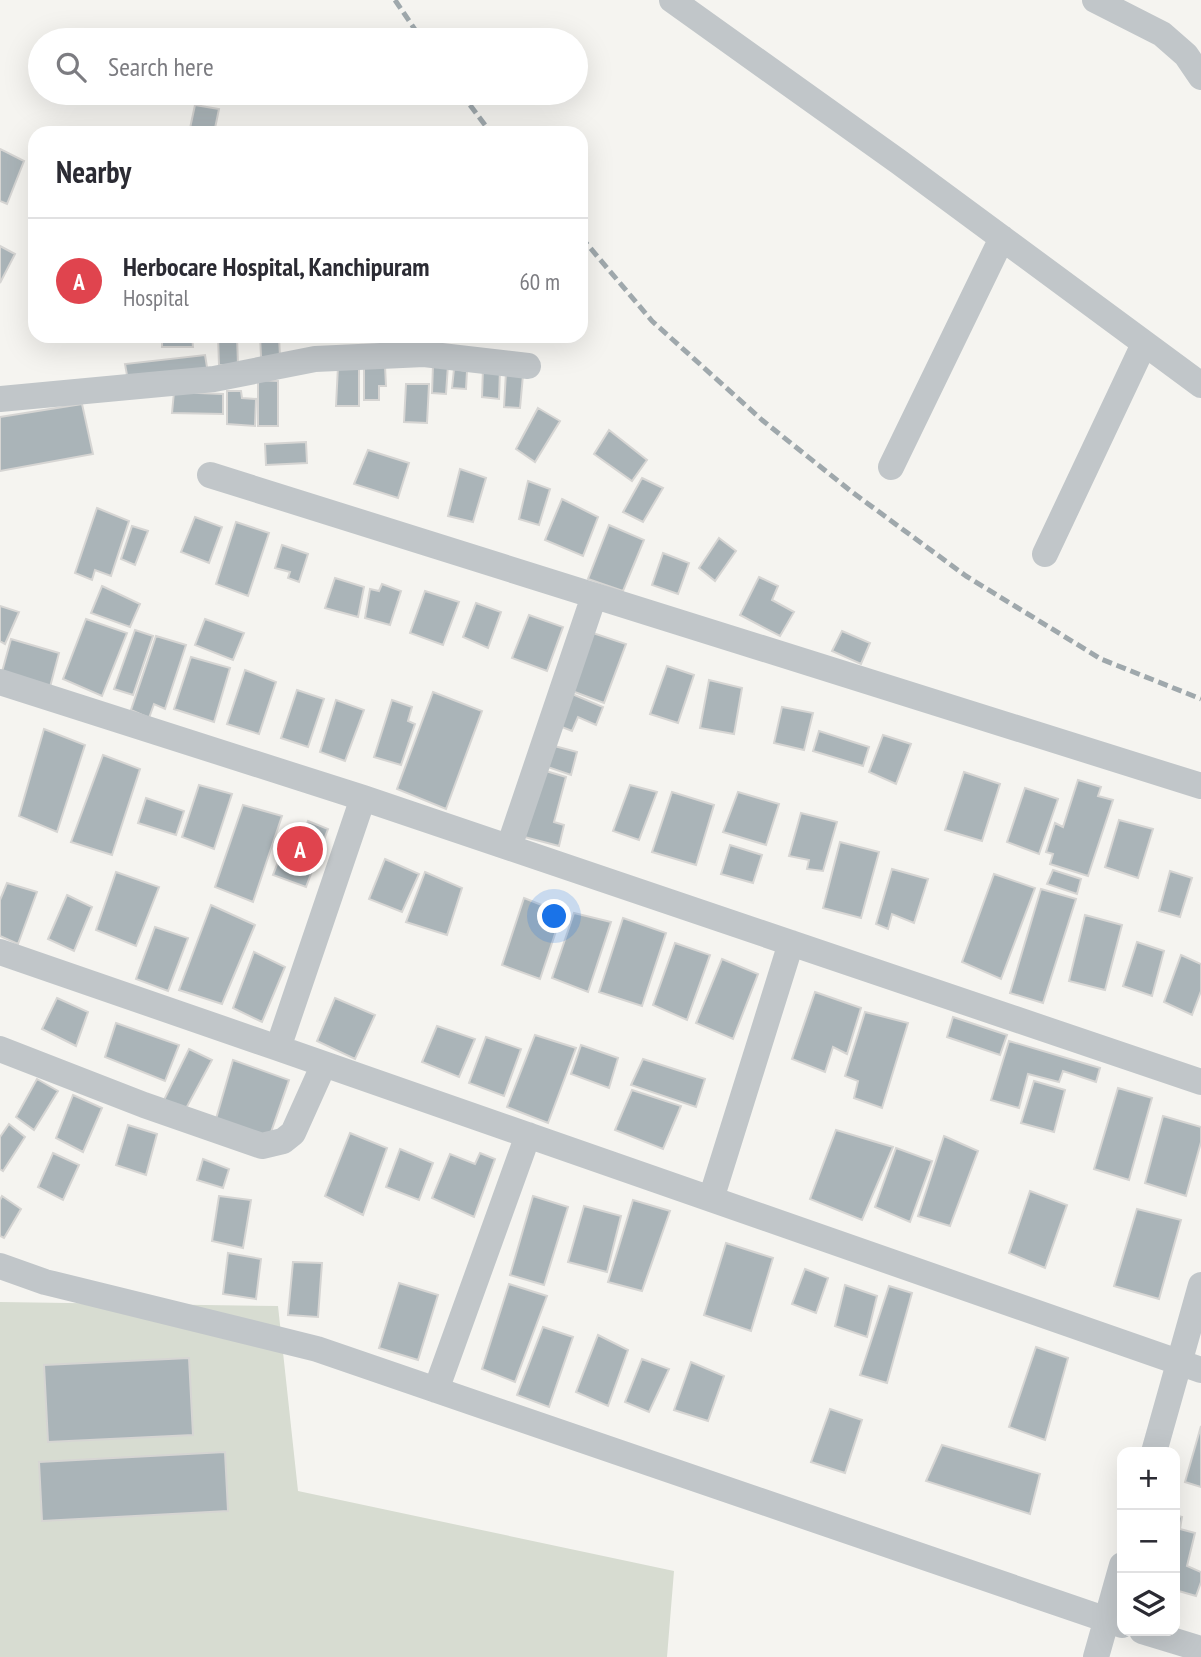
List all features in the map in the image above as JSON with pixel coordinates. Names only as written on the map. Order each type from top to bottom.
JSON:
[{"type":"street","points":[[672,0],[1201,385]]},
{"type":"street","points":[[1095,0],[1162,34],[1185,55],[1201,77]]},
{"type":"street","points":[[891,467],[1002,238]]},
{"type":"street","points":[[1045,554],[1144,344]]},
{"type":"street","points":[[0,399],[214,379],[316,359],[424,354],[528,366]]},
{"type":"street","points":[[210,475],[1201,786]]},
{"type":"street","points":[[509,847],[594,596]]},
{"type":"street","points":[[0,682],[363,797],[1201,1082]]},
{"type":"street","points":[[278,1048],[363,797]]},
{"type":"street","points":[[711,1199],[791,943]]},
{"type":"street","points":[[0,951],[1190,1367]]},
{"type":"street","points":[[0,1049],[144,1105],[262,1146],[283,1141],[293,1133],[324,1064]]},
{"type":"street","points":[[436,1390],[528,1135]]},
{"type":"street","points":[[0,1266],[45,1282],[317,1349],[1115,1622]]},
{"type":"street","points":[[1156,1447],[1190,1367],[1201,1285]]},
{"type":"street","points":[[1096,1657],[1115,1622],[1121,1573]]},
{"type":"street","points":[[1158,1636],[1201,1649]]},
{"type":"shaded area","points":[[0,1302],[278,1306],[298,1491],[674,1571],[667,1657],[0,1657]]},
{"type":"building","points":[[195,105],[219,109],[215,126],[190,126]]},
{"type":"building","points":[[0,149],[24,161],[7,204],[0,201]]},
{"type":"building","points":[[0,246],[15,254],[0,283]]},
{"type":"building","points":[[162,343],[193,343],[193,347],[162,347]]},
{"type":"building","points":[[218,343],[237,343],[238,365],[219,365]]},
{"type":"building","points":[[260,343],[279,343],[280,357],[261,357]]},
{"type":"building","points":[[205,355],[208,373],[128,381],[125,364]]},
{"type":"building","points":[[433,365],[448,365],[446,394],[432,393]]},
{"type":"building","points":[[338,366],[359,367],[359,406],[336,406]]},
{"type":"building","points":[[385,366],[386,386],[379,386],[379,400],[364,400],[364,367]]},
{"type":"building","points":[[483,368],[500,369],[499,399],[482,397]]},
{"type":"building","points":[[454,369],[467,371],[466,389],[452,388]]},
{"type":"building","points":[[506,372],[523,375],[520,408],[504,407]]},
{"type":"building","points":[[258,380],[278,381],[278,426],[258,426]]},
{"type":"building","points":[[406,384],[429,384],[427,423],[404,422]]},
{"type":"building","points":[[227,391],[241,391],[242,398],[256,399],[255,426],[227,424]]},
{"type":"building","points":[[174,392],[223,394],[223,414],[172,413]]},
{"type":"building","points":[[82,404],[93,454],[0,471],[0,417]]},
{"type":"building","points":[[538,408],[560,421],[535,462],[516,449]]},
{"type":"building","points":[[609,430],[647,460],[632,481],[594,454]]},
{"type":"building","points":[[306,442],[307,463],[266,465],[265,444]]},
{"type":"building","points":[[368,450],[409,463],[398,498],[354,484]]},
{"type":"building","points":[[460,469],[486,478],[473,522],[448,516]]},
{"type":"building","points":[[642,478],[663,488],[643,522],[623,512]]},
{"type":"building","points":[[528,481],[550,489],[539,525],[519,519]]},
{"type":"building","points":[[562,499],[598,517],[583,556],[545,540]]},
{"type":"building","points":[[97,508],[129,521],[111,576],[95,570],[92,580],[75,573]]},
{"type":"building","points":[[195,517],[222,527],[209,563],[181,552]]},
{"type":"building","points":[[236,522],[269,533],[248,596],[216,584]]},
{"type":"building","points":[[609,525],[644,540],[623,591],[588,579]]},
{"type":"building","points":[[132,526],[148,531],[135,565],[121,559]]},
{"type":"building","points":[[719,538],[736,551],[715,581],[699,568]]},
{"type":"building","points":[[282,545],[308,554],[299,582],[288,578],[290,572],[275,568]]},
{"type":"building","points":[[663,553],[689,563],[678,594],[652,585]]},
{"type":"building","points":[[759,577],[778,586],[772,600],[794,612],[780,636],[740,615]]},
{"type":"building","points":[[335,578],[364,587],[358,617],[325,608]]},
{"type":"building","points":[[382,584],[401,591],[390,625],[365,618],[370,589],[379,591]]},
{"type":"building","points":[[102,586],[140,604],[130,627],[91,613]]},
{"type":"building","points":[[425,591],[459,602],[443,645],[410,633]]},
{"type":"building","points":[[476,603],[501,612],[488,648],[463,637]]},
{"type":"building","points":[[0,606],[19,612],[5,644],[0,641]]},
{"type":"building","points":[[529,615],[563,627],[547,671],[512,658]]},
{"type":"building","points":[[86,619],[127,633],[102,696],[63,679]]},
{"type":"building","points":[[205,619],[244,633],[233,660],[195,645]]},
{"type":"building","points":[[575,627],[626,644],[604,703],[572,691]]},
{"type":"building","points":[[135,630],[153,636],[133,695],[114,689]]},
{"type":"building","points":[[842,631],[870,643],[861,664],[832,651]]},
{"type":"building","points":[[156,636],[186,645],[165,709],[154,704],[149,718],[131,710]]},
{"type":"building","points":[[11,639],[59,653],[50,687],[2,672]]},
{"type":"building","points":[[191,657],[230,668],[214,722],[174,709]]},
{"type":"building","points":[[667,666],[694,675],[678,723],[650,714]]},
{"type":"building","points":[[245,670],[276,682],[259,734],[227,724]]},
{"type":"building","points":[[709,680],[742,688],[734,734],[700,728]]},
{"type":"building","points":[[558,688],[603,707],[596,725],[578,717],[572,731],[544,720]]},
{"type":"building","points":[[297,690],[324,699],[308,747],[281,738]]},
{"type":"building","points":[[433,692],[482,711],[446,809],[397,789]]},
{"type":"building","points":[[336,700],[364,710],[345,761],[320,752]]},
{"type":"building","points":[[392,700],[412,707],[408,721],[415,724],[401,765],[374,757]]},
{"type":"building","points":[[782,707],[813,713],[804,750],[774,743]]},
{"type":"building","points":[[44,729],[85,745],[57,832],[19,816]]},
{"type":"building","points":[[819,731],[869,747],[863,766],[813,751]]},
{"type":"building","points":[[883,735],[911,744],[896,784],[869,772]]},
{"type":"building","points":[[543,743],[577,752],[571,775],[536,763]]},
{"type":"building","points":[[103,755],[140,769],[112,855],[71,842]]},
{"type":"building","points":[[529,766],[566,777],[554,822],[564,825],[559,846],[509,833]]},
{"type":"building","points":[[964,772],[1000,784],[982,841],[945,830]]},
{"type":"building","points":[[1078,780],[1101,787],[1098,796],[1113,800],[1088,876],[1050,864],[1053,854],[1046,852],[1055,823],[1063,827]]},
{"type":"building","points":[[199,785],[232,794],[214,849],[182,837]]},
{"type":"building","points":[[630,785],[657,792],[639,840],[613,831]]},
{"type":"building","points":[[1025,788],[1058,799],[1039,854],[1007,842]]},
{"type":"building","points":[[672,792],[714,805],[696,865],[652,852]]},
{"type":"building","points":[[738,792],[779,804],[766,845],[723,832]]},
{"type":"building","points":[[146,798],[184,811],[176,835],[138,823]]},
{"type":"building","points":[[243,805],[282,816],[253,902],[215,887]]},
{"type":"building","points":[[801,813],[837,822],[823,871],[807,869],[809,860],[789,856]]},
{"type":"building","points":[[1119,820],[1153,829],[1138,878],[1105,867]]},
{"type":"building","points":[[308,821],[328,829],[306,887],[273,875],[291,828],[304,832]]},
{"type":"building","points":[[840,842],[879,852],[861,918],[823,908]]},
{"type":"building","points":[[730,845],[762,855],[753,883],[721,874]]},
{"type":"building","points":[[385,859],[419,874],[402,912],[369,899]]},
{"type":"building","points":[[892,869],[928,879],[914,923],[892,914],[888,929],[876,924]]},
{"type":"building","points":[[1053,870],[1081,879],[1077,894],[1047,884]]},
{"type":"building","points":[[1170,871],[1192,878],[1180,917],[1159,911]]},
{"type":"building","points":[[116,872],[159,887],[136,946],[96,930]]},
{"type":"building","points":[[425,872],[462,888],[447,935],[406,922]]},
{"type":"building","points":[[994,874],[1035,888],[1001,979],[962,962]]},
{"type":"building","points":[[7,883],[37,892],[18,944],[0,936],[0,900]]},
{"type":"building","points":[[1041,889],[1076,899],[1043,1003],[1010,993]]},
{"type":"building","points":[[67,895],[92,907],[74,951],[48,939]]},
{"type":"building","points":[[524,898],[562,913],[540,979],[502,965]]},
{"type":"building","points":[[211,905],[255,925],[222,1004],[179,990]]},
{"type":"building","points":[[574,913],[611,922],[588,992],[552,978]]},
{"type":"building","points":[[1085,915],[1122,925],[1105,990],[1069,981]]},
{"type":"building","points":[[623,918],[666,933],[642,1006],[599,992]]},
{"type":"building","points":[[155,927],[188,938],[168,991],[136,979]]},
{"type":"building","points":[[1137,942],[1164,951],[1152,996],[1123,986]]},
{"type":"building","points":[[675,943],[710,955],[687,1020],[653,1005]]},
{"type":"building","points":[[254,952],[285,967],[262,1022],[233,1008]]},
{"type":"building","points":[[1181,955],[1201,964],[1201,991],[1192,1015],[1164,1002]]},
{"type":"building","points":[[722,959],[758,974],[733,1039],[696,1023]]},
{"type":"building","points":[[815,992],[861,1008],[847,1054],[833,1047],[825,1072],[792,1059]]},
{"type":"building","points":[[57,998],[88,1012],[76,1046],[42,1029]]},
{"type":"building","points":[[335,998],[375,1015],[355,1059],[317,1041]]},
{"type":"building","points":[[865,1012],[908,1023],[882,1108],[854,1098],[858,1081],[845,1076]]},
{"type":"building","points":[[953,1017],[1007,1035],[1000,1055],[947,1037]]},
{"type":"building","points":[[116,1023],[179,1045],[165,1081],[105,1057]]},
{"type":"building","points":[[437,1026],[475,1039],[459,1077],[422,1062]]},
{"type":"building","points":[[535,1035],[576,1048],[548,1123],[507,1107]]},
{"type":"building","points":[[486,1037],[521,1049],[504,1096],[469,1083]]},
{"type":"building","points":[[1009,1041],[1100,1068],[1096,1082],[1063,1071],[1059,1082],[1028,1074],[1019,1108],[991,1100]]},
{"type":"building","points":[[581,1045],[618,1058],[609,1088],[571,1074]]},
{"type":"building","points":[[189,1049],[212,1060],[183,1114],[162,1104]]},
{"type":"building","points":[[643,1059],[705,1079],[696,1107],[631,1085]]},
{"type":"building","points":[[233,1060],[289,1080],[269,1138],[216,1119]]},
{"type":"building","points":[[37,1079],[58,1091],[34,1130],[16,1117]]},
{"type":"building","points":[[1034,1081],[1065,1090],[1054,1132],[1021,1123]]},
{"type":"building","points":[[1118,1088],[1152,1098],[1129,1180],[1094,1169]]},
{"type":"building","points":[[632,1090],[681,1106],[663,1149],[615,1130]]},
{"type":"building","points":[[73,1095],[102,1108],[83,1152],[56,1138]]},
{"type":"building","points":[[1163,1116],[1201,1127],[1201,1142],[1186,1196],[1145,1183]]},
{"type":"building","points":[[9,1124],[25,1137],[3,1171],[0,1169],[0,1137]]},
{"type":"building","points":[[128,1125],[157,1134],[146,1175],[116,1165]]},
{"type":"building","points":[[836,1130],[893,1147],[862,1220],[810,1199]]},
{"type":"building","points":[[350,1133],[387,1148],[363,1215],[325,1196]]},
{"type":"building","points":[[944,1136],[978,1151],[950,1226],[918,1216]]},
{"type":"building","points":[[896,1148],[932,1161],[910,1222],[875,1207]]},
{"type":"building","points":[[400,1149],[433,1163],[419,1200],[386,1187]]},
{"type":"building","points":[[53,1153],[79,1165],[63,1200],[38,1187]]},
{"type":"building","points":[[480,1153],[495,1159],[474,1217],[432,1198],[450,1154],[475,1164]]},
{"type":"building","points":[[203,1159],[229,1169],[223,1188],[197,1180]]},
{"type":"building","points":[[1030,1191],[1067,1205],[1045,1268],[1009,1253]]},
{"type":"building","points":[[2,1196],[21,1209],[4,1238],[0,1236]]},
{"type":"building","points":[[219,1196],[251,1200],[243,1248],[212,1241]]},
{"type":"building","points":[[533,1196],[568,1207],[544,1285],[510,1275]]},
{"type":"building","points":[[633,1200],[670,1211],[642,1291],[608,1282]]},
{"type":"building","points":[[584,1206],[621,1216],[607,1272],[568,1262]]},
{"type":"building","points":[[1137,1209],[1181,1220],[1159,1299],[1114,1286]]},
{"type":"building","points":[[726,1243],[773,1258],[751,1331],[704,1315]]},
{"type":"building","points":[[228,1253],[261,1259],[256,1299],[223,1294]]},
{"type":"building","points":[[293,1262],[322,1263],[318,1317],[288,1315]]},
{"type":"building","points":[[805,1269],[828,1278],[816,1313],[792,1304]]},
{"type":"building","points":[[399,1283],[438,1295],[418,1360],[379,1348]]},
{"type":"building","points":[[509,1284],[547,1296],[515,1382],[482,1369]]},
{"type":"building","points":[[845,1285],[877,1296],[867,1337],[835,1326]]},
{"type":"building","points":[[889,1286],[912,1293],[887,1383],[860,1375]]},
{"type":"building","points":[[543,1327],[573,1337],[549,1407],[517,1395]]},
{"type":"building","points":[[598,1335],[628,1350],[608,1406],[576,1392]]},
{"type":"building","points":[[1036,1347],[1068,1358],[1045,1440],[1009,1427]]},
{"type":"building","points":[[189,1358],[193,1435],[48,1442],[44,1365]]},
{"type":"building","points":[[642,1359],[669,1369],[649,1412],[625,1402]]},
{"type":"building","points":[[691,1362],[724,1376],[708,1421],[674,1410]]},
{"type":"building","points":[[830,1409],[862,1420],[845,1473],[811,1462]]},
{"type":"building","points":[[1201,1426],[1201,1487],[1185,1482]]},
{"type":"building","points":[[942,1445],[1040,1474],[1030,1514],[926,1481]]},
{"type":"building","points":[[225,1452],[228,1511],[42,1521],[39,1462]]},
{"type":"building","points":[[1180,1529],[1195,1533],[1187,1566],[1201,1572],[1196,1596],[1180,1591]]},
{"type":"railway","points":[[395,0],[414,28]]},
{"type":"railway","points":[[470,105],[486,126]]},
{"type":"railway","points":[[588,245],[652,321],[762,420],[852,492],[966,576],[1101,659],[1201,699]]},
{"type":"place","name":"Herbocare Hospital, Kanchipuram","points":[[300,849]]}]
